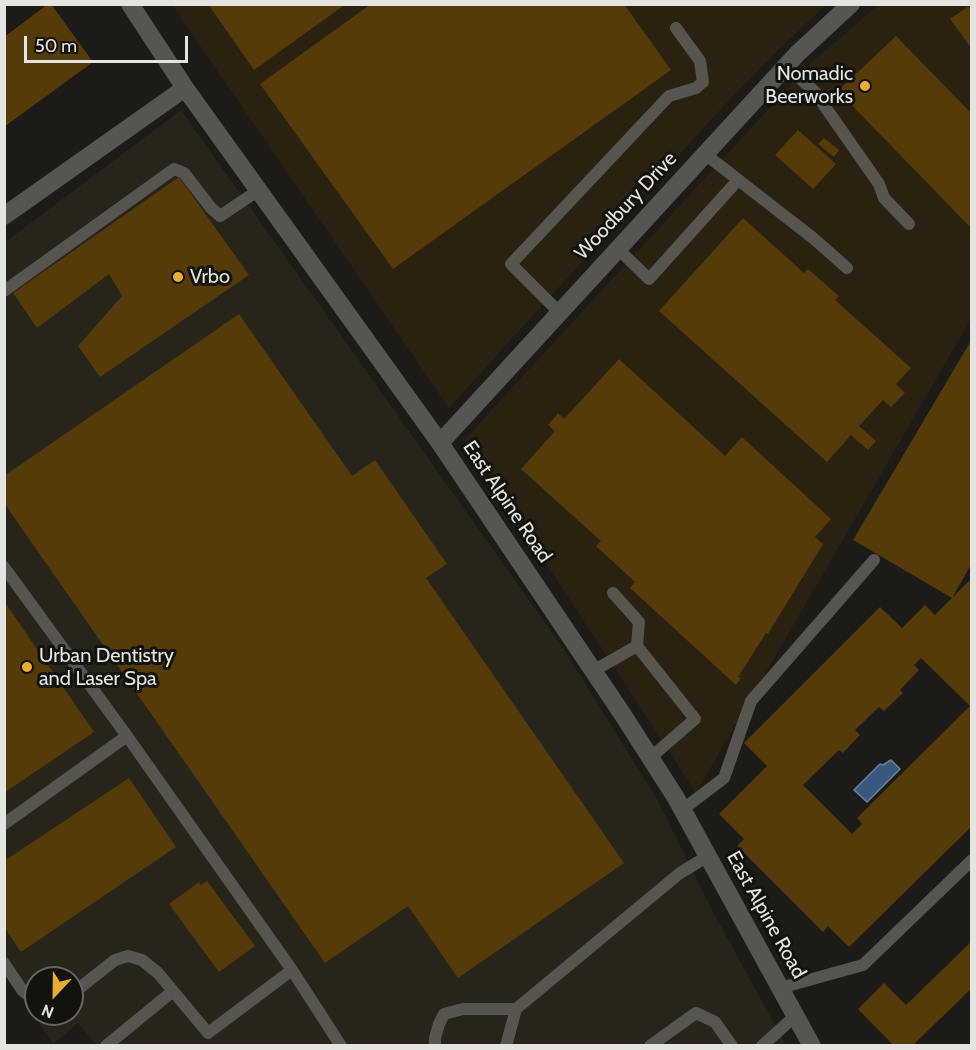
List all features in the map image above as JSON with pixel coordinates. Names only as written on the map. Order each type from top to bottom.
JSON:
[{"type":"street","name":"East Alpine Road","points":[[130,4],[185,88],[440,443],[593,670],[682,810],[812,1046]]},
{"type":"street","name":"Woodbury Drive","points":[[440,443],[786,66],[851,4]]},
{"type":"street","points":[[4,216],[185,88]]},
{"type":"lane","points":[[560,313],[512,264],[669,96],[696,88],[703,82],[700,61],[676,28]]},
{"type":"lane","points":[[786,66],[814,91],[879,184],[884,198],[909,224]]},
{"type":"lane","points":[[705,154],[813,238],[847,268]]},
{"type":"lane","points":[[4,291],[174,169],[184,173],[220,216],[259,190]]},
{"type":"lane","points":[[617,248],[649,279],[738,180]]},
{"type":"lane","points":[[682,810],[724,778],[751,701],[874,560]]},
{"type":"lane","points":[[4,567],[127,736],[292,970],[341,1046]]},
{"type":"lane","points":[[613,593],[639,622],[637,646],[695,719],[650,758]]},
{"type":"lane","points":[[593,670],[637,646]]},
{"type":"lane","points":[[4,824],[127,736]]},
{"type":"lane","points":[[506,1046],[516,1009],[681,873],[708,856]]},
{"type":"lane","points":[[780,988],[863,965],[972,860]]},
{"type":"lane","points":[[84,985],[115,960],[128,956],[142,960],[158,972],[208,1032],[292,970]]},
{"type":"lane","points":[[4,963],[24,992]]},
{"type":"lane","points":[[106,1046],[173,991]]},
{"type":"lane","points":[[435,1046],[435,1038],[444,1014],[463,1009],[516,1009]]},
{"type":"lane","points":[[650,1046],[696,1013],[715,1022],[732,1046]]},
{"type":"lane","points":[[762,1046],[795,1016]]},
{"type":"shaded area","points":[[172,5],[826,5],[731,98],[449,408]]},
{"type":"shaded area","points":[[878,5],[971,5],[971,319],[696,793],[465,439],[811,63]]},
{"type":"shaded area","points":[[181,110],[563,648],[658,801],[712,910],[786,1045],[97,1046],[80,1026],[84,1026],[84,966],[24,966],[24,1001],[5,973],[5,242]]},
{"type":"shaded area","points":[[41,1026],[74,1026],[53,1044]]},
{"type":"water","points":[[891,760],[900,769],[867,802],[854,790],[880,764],[883,765]]},
{"type":"building","points":[[51,4],[93,62],[4,127],[4,37]]},
{"type":"building","points":[[208,4],[346,4],[254,70]]},
{"type":"building","points":[[371,4],[624,4],[671,70],[393,269],[260,84]]},
{"type":"building","points":[[972,4],[972,49],[950,19]]},
{"type":"building","points":[[896,36],[972,114],[972,229],[838,91]]},
{"type":"building","points":[[798,130],[836,164],[813,189],[775,155]]},
{"type":"building","points":[[824,138],[839,150],[834,157],[818,144]]},
{"type":"building","name":"Vrbo","points":[[179,177],[249,275],[100,377],[78,346],[122,296],[109,274],[37,328],[13,293]]},
{"type":"building","points":[[743,218],[804,273],[808,269],[839,296],[835,300],[911,368],[896,384],[905,393],[891,407],[883,400],[859,426],[876,441],[868,450],[851,435],[827,462],[659,311]]},
{"type":"building","points":[[239,314],[352,476],[375,460],[447,564],[426,578],[624,863],[458,978],[408,906],[325,963],[4,503],[4,476]]},
{"type":"building","points":[[972,339],[972,563],[952,598],[853,540]]},
{"type":"building","points":[[619,359],[725,456],[742,437],[831,519],[815,537],[823,544],[768,634],[766,633],[738,677],[741,678],[736,685],[630,588],[635,582],[596,546],[601,541],[521,469],[555,431],[548,425],[558,413],[564,419]]},
{"type":"building","points":[[972,578],[972,826],[849,947],[828,926],[823,932],[737,846],[744,839],[719,814],[767,766],[744,743],[880,607],[902,628],[925,605],[935,615]],"holes":[[[921,658],[970,706],[857,818],[862,824],[852,834],[803,785],[839,750],[843,753],[860,735],[855,730],[879,707],[884,711],[903,693],[900,690],[919,670],[914,665]]]},
{"type":"building","name":"Urban Dentistry and Laser Spa","points":[[4,601],[94,732],[4,793]]},
{"type":"building","points":[[129,778],[176,847],[21,952],[4,927],[4,861]]},
{"type":"building","points":[[207,881],[255,946],[219,972],[169,904],[199,882],[201,885]]},
{"type":"building","points":[[972,941],[972,988],[912,1046],[894,1046],[858,1009],[884,983],[906,1005]]},
{"type":"place","name":"Nomadic Beerworks","points":[[865,86]]},
{"type":"place","name":"Vrbo","points":[[178,277]]},
{"type":"place","name":"Urban Dentistry and Laser Spa","points":[[27,667]]}]
